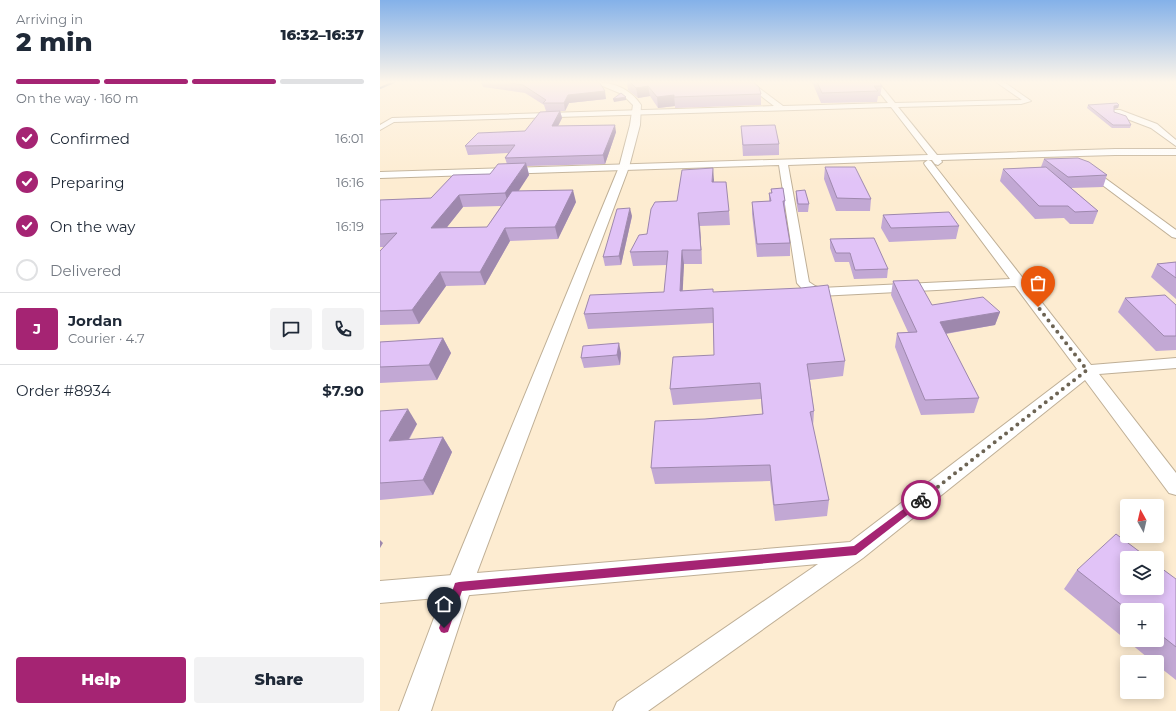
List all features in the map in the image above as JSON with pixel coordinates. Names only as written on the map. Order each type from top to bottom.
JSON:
[{"type":"street","points":[[380,128],[392,120],[540,115]]},
{"type":"street","points":[[415,711],[459,586],[623,170],[637,115]]},
{"type":"street","points":[[902,115],[1019,282],[1176,487]]},
{"type":"street","points":[[1127,115],[1154,126],[1176,144]]},
{"type":"street","points":[[380,175],[623,170],[1176,152]]},
{"type":"street","points":[[934,161],[1073,159],[1115,154]]},
{"type":"street","points":[[1073,159],[1176,235]]},
{"type":"street","points":[[784,165],[803,283],[810,289],[819,292],[1019,282]]},
{"type":"street","points":[[380,181],[623,170]]},
{"type":"street","points":[[626,711],[856,550],[1087,370],[1176,363]]},
{"type":"street","points":[[380,592],[856,550]]},
{"type":"building","points":[[537,115],[558,115],[552,126],[615,125],[603,155],[505,158],[515,145],[465,146],[478,133],[525,131]]},
{"type":"building","points":[[1101,115],[1124,115],[1126,116],[1131,125],[1113,125]]},
{"type":"building","points":[[775,125],[779,144],[743,145],[741,126]]},
{"type":"building","points":[[1078,158],[1089,162],[1107,175],[1068,177],[1044,159]]},
{"type":"building","points":[[526,163],[505,193],[459,195],[431,228],[487,227],[512,191],[573,190],[555,227],[505,228],[480,272],[440,272],[412,310],[380,311],[380,251],[397,233],[380,234],[380,200],[431,198],[453,175],[490,174],[498,164]]},
{"type":"building","points":[[825,167],[855,167],[871,199],[837,198]]},
{"type":"building","points":[[1046,167],[1098,211],[1075,212],[1068,206],[1039,206],[1003,169]]},
{"type":"building","points":[[713,168],[712,182],[726,182],[729,211],[698,213],[701,250],[682,250],[680,291],[713,289],[713,292],[801,288],[828,285],[845,361],[807,364],[814,411],[810,412],[829,500],[774,505],[770,465],[651,468],[655,421],[705,419],[763,414],[760,383],[670,389],[673,357],[714,355],[713,308],[584,314],[590,295],[664,292],[668,251],[630,252],[639,235],[647,234],[651,209],[655,202],[677,201],[682,170]]},
{"type":"building","points":[[783,188],[785,201],[783,201],[790,243],[757,244],[752,202],[771,201],[769,193],[772,193],[771,189]]},
{"type":"building","points":[[805,190],[809,204],[798,204],[796,191]]},
{"type":"building","points":[[630,208],[619,256],[603,257],[617,209]]},
{"type":"building","points":[[949,212],[959,226],[891,228],[883,215]]},
{"type":"building","points":[[874,238],[888,269],[855,270],[850,253],[836,253],[830,239]]},
{"type":"building","points":[[1176,262],[1176,278],[1157,264]]},
{"type":"building","points":[[918,280],[932,305],[983,297],[1000,312],[940,322],[979,398],[925,400],[897,333],[917,332],[893,281]]},
{"type":"building","points":[[1165,295],[1176,305],[1176,336],[1164,336],[1125,298]]},
{"type":"building","points":[[443,338],[429,365],[380,367],[380,342]]},
{"type":"building","points":[[619,343],[617,355],[581,358],[583,346]]},
{"type":"building","points":[[408,409],[389,441],[443,437],[423,480],[380,483],[380,411]]},
{"type":"building","points":[[1116,534],[1120,537],[1120,543],[1128,543],[1139,551],[1120,551],[1120,595],[1164,595],[1164,570],[1176,579],[1176,647],[1164,638],[1164,603],[1120,604],[1077,570]]},
{"type":"way so far","points":[[921,500],[1087,370],[1038,307]]},
{"type":"route","points":[[444,628],[459,586],[856,550],[921,500]]}]
